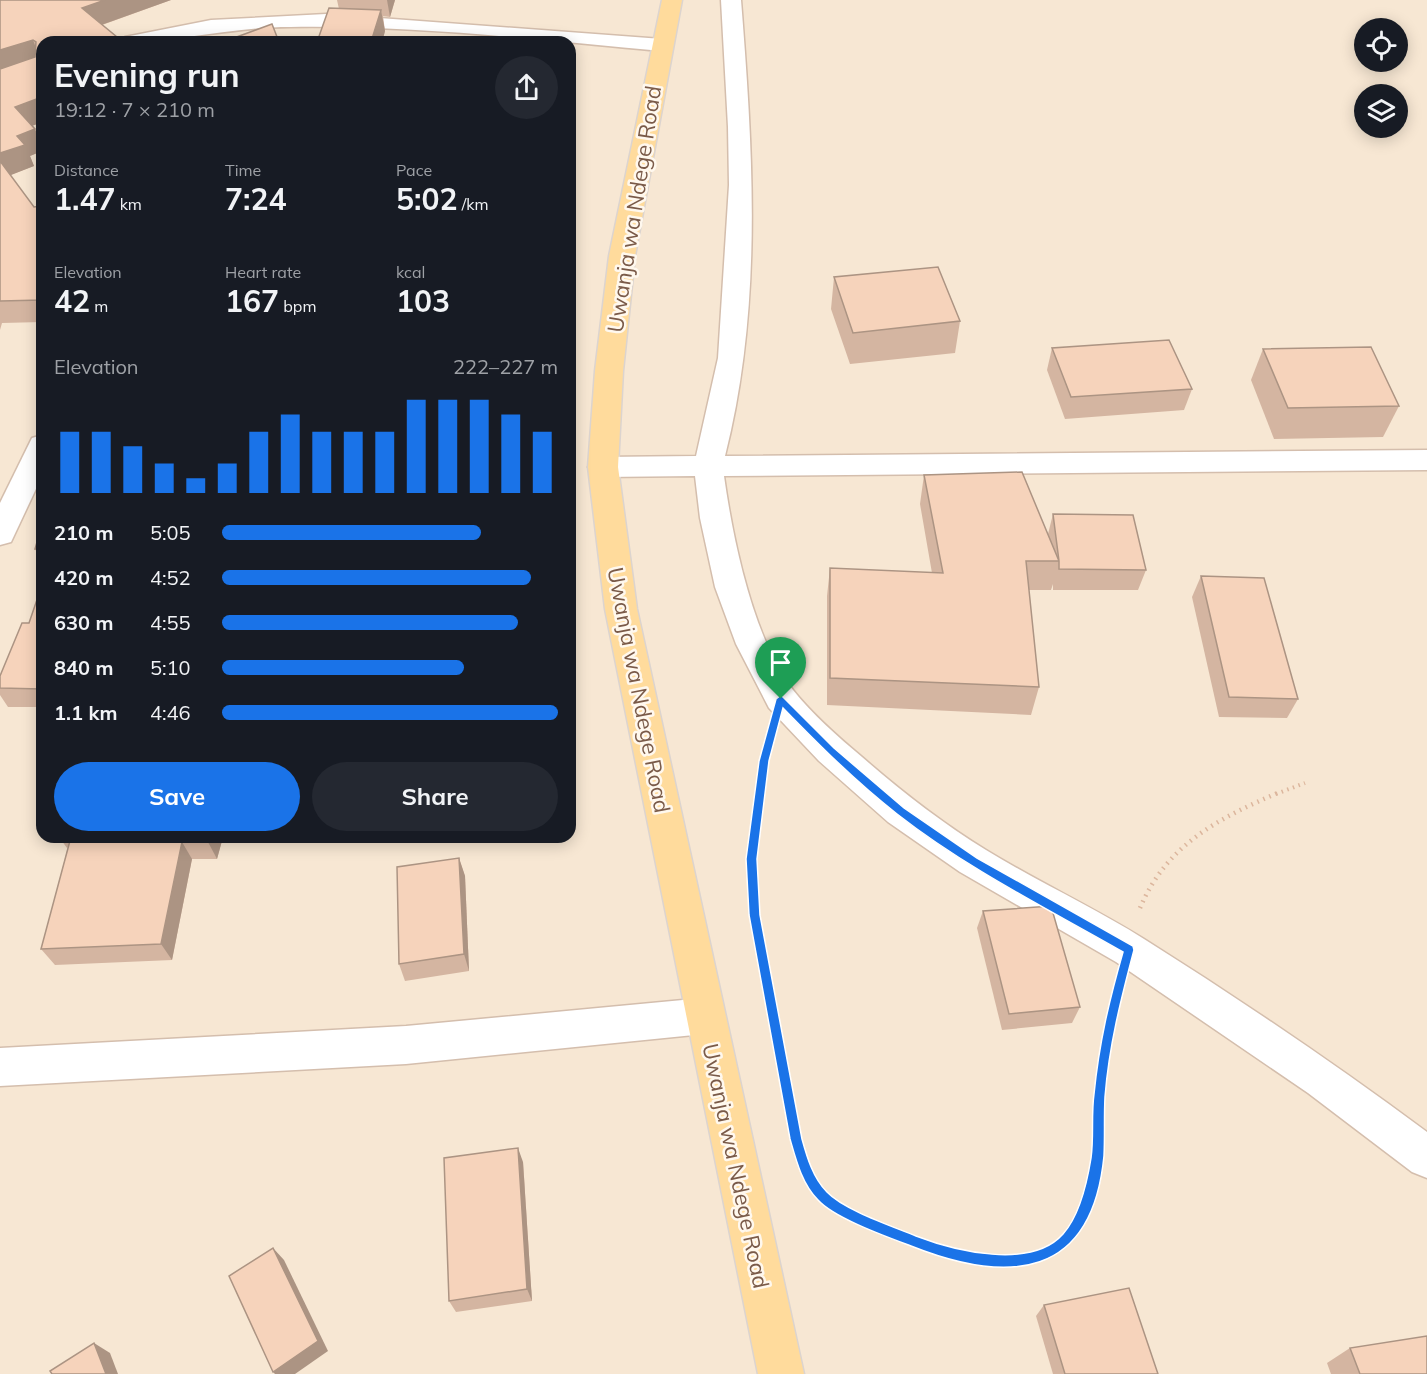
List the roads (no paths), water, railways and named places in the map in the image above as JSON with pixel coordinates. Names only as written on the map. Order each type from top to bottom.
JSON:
[{"type":"main road","name":"Uwanja wa Ndege Road","points":[[672,0],[622,256],[609,371],[603,467],[621,609],[704,1016],[781,1374]]},
{"type":"street","points":[[731,0],[740,127],[741,195],[732,358],[722,412],[708,465],[715,518],[731,587],[752,644],[781,699],[831,751],[900,811],[973,861],[1129,950],[1322,1079],[1427,1157]]},
{"type":"street","points":[[154,36],[175,30],[243,21],[308,18],[544,36]]},
{"type":"street","points":[[576,38],[662,45]]},
{"type":"street","points":[[0,534],[36,458]]},
{"type":"street","points":[[603,467],[1427,460]]},
{"type":"street","points":[[0,1067],[406,1045],[704,1016]]}]
